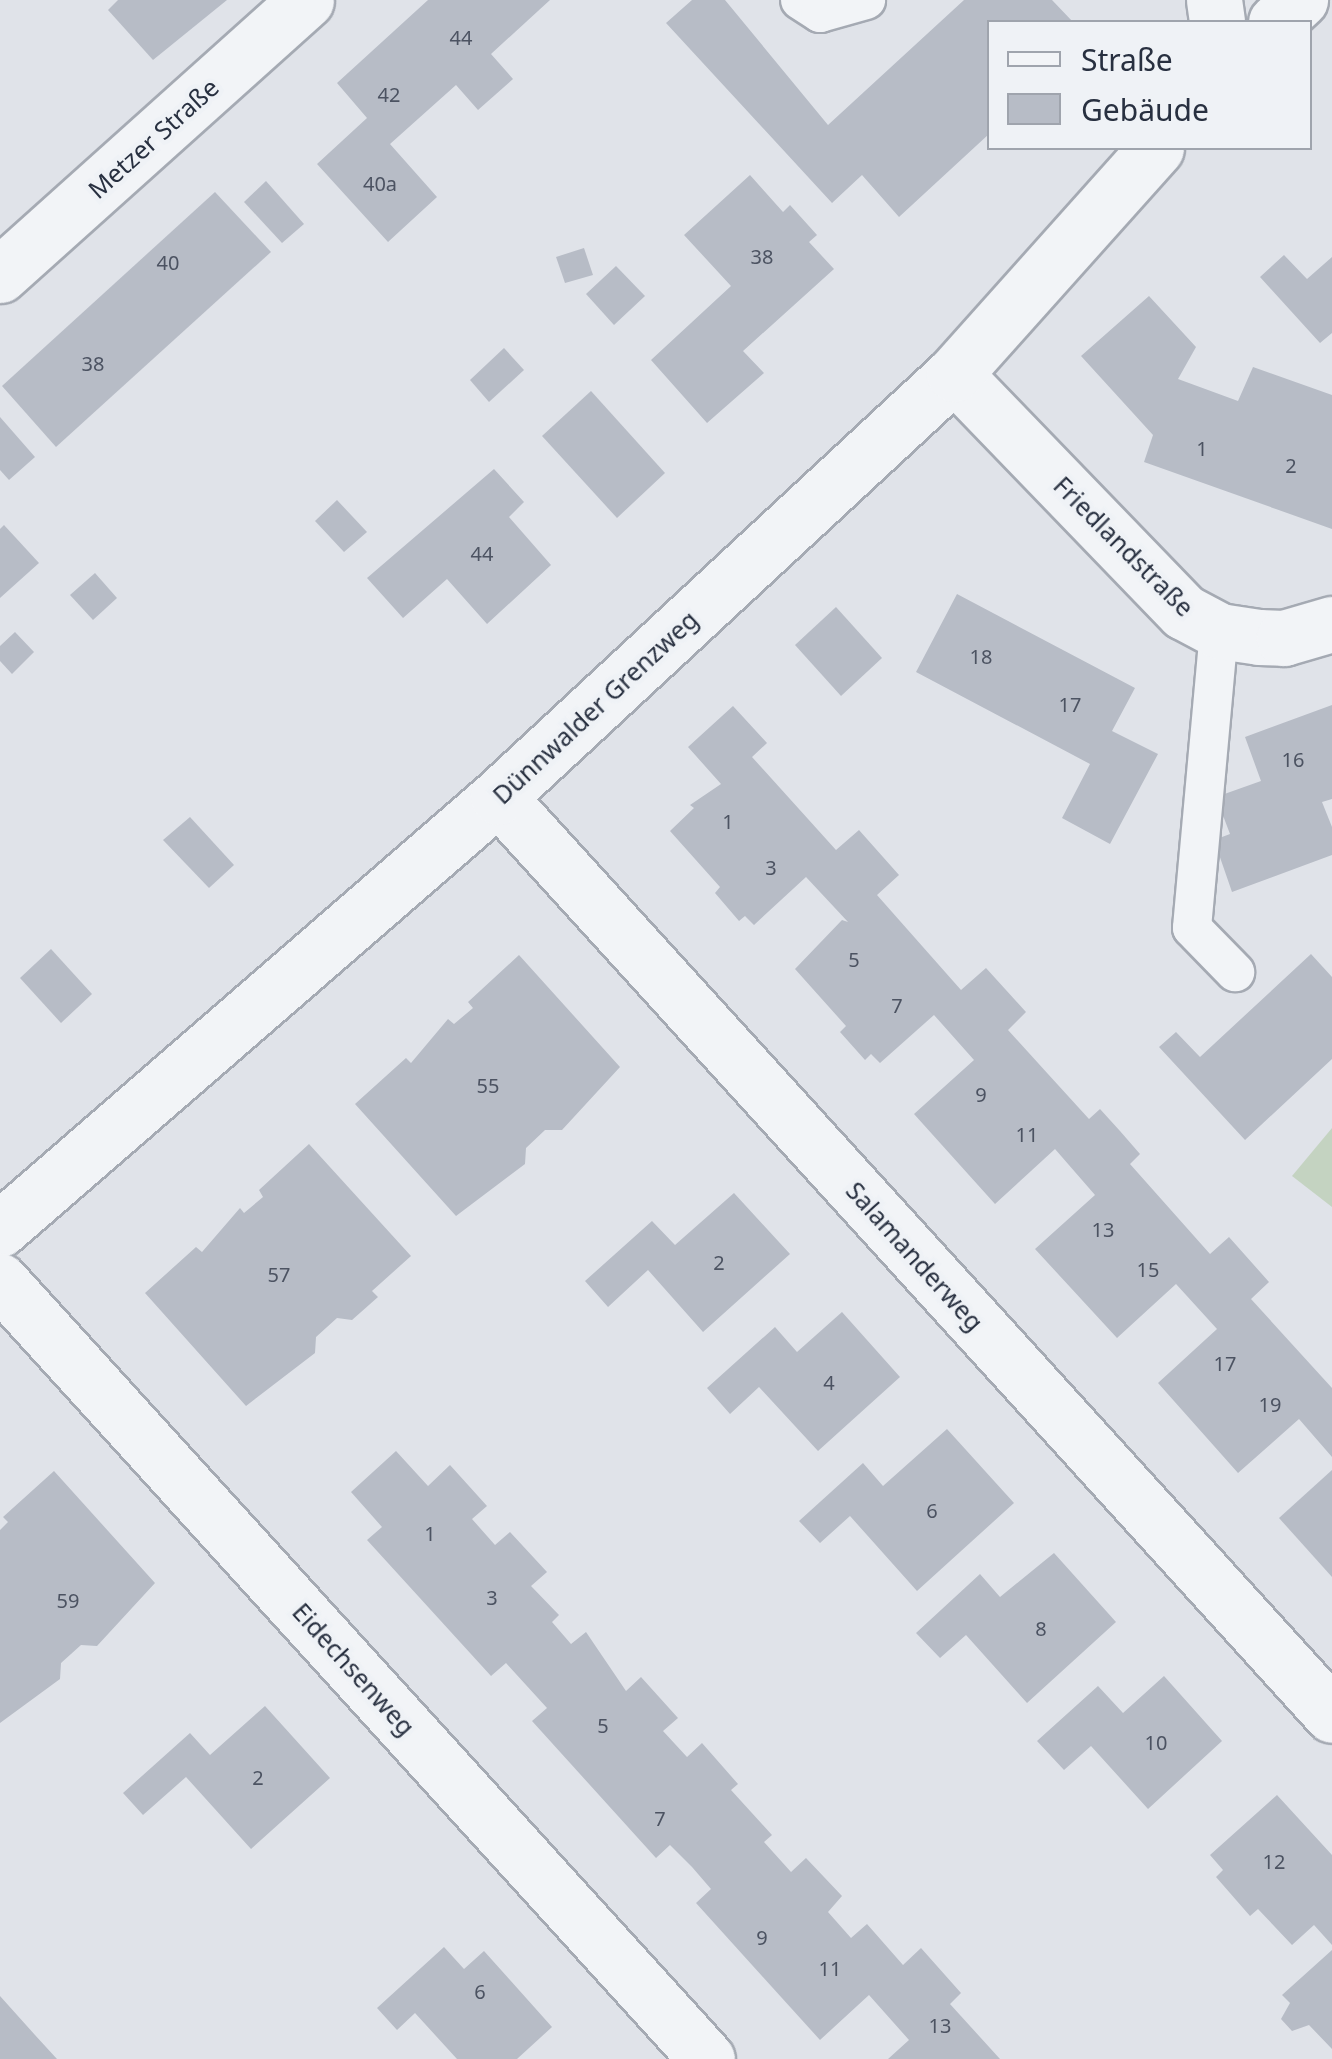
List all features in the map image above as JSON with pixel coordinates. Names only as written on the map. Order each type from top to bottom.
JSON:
[{"type":"street","name":"Metzer Straße","points":[[0,276],[306,0]]},
{"type":"street","points":[[1278,20],[1300,0]]},
{"type":"street","name":"Dünnwalder Grenzweg","points":[[0,1230],[498,797],[954,374],[1154,150]]},
{"type":"street","name":"Friedlandstraße","points":[[954,374],[1184,612],[1219,631],[1284,638],[1332,624]]},
{"type":"street","name":"Salamanderweg","points":[[498,797],[1332,1715]]},
{"type":"street","name":"Eidechsenweg","points":[[0,1281],[707,2059]]},
{"type":"lane","points":[[800,0],[820,13],[866,0]]},
{"type":"lane","points":[[1219,631],[1192,928],[1234,972]]},
{"type":"green space","points":[[1332,1128],[1332,1207],[1292,1176]]},
{"type":"building","points":[[118,0],[227,0],[153,60],[108,10]]},
{"type":"building","points":[[428,0],[550,0],[491,54],[513,79],[478,110],[456,85],[390,144],[437,197],[388,242],[317,164],[367,118],[337,83]]},
{"type":"building","points":[[692,0],[725,0],[828,125],[964,0],[1052,0],[1071,20],[987,20],[987,136],[899,217],[862,175],[832,203],[666,23]]},
{"type":"building","points":[[750,175],[783,212],[790,205],[817,235],[809,242],[834,269],[743,351],[764,373],[707,423],[651,360],[731,286],[684,235]]},
{"type":"building","points":[[266,181],[304,224],[282,243],[244,202]]},
{"type":"building","points":[[215,192],[271,252],[56,447],[2,386]]},
{"type":"building","points":[[584,248],[593,275],[565,283],[556,257]]},
{"type":"building","points":[[1284,255],[1307,279],[1332,257],[1332,333],[1320,343],[1260,277]]},
{"type":"building","points":[[616,266],[645,296],[614,325],[586,294]]},
{"type":"building","points":[[1149,296],[1196,347],[1178,379],[1238,401],[1253,367],[1332,395],[1332,529],[1144,462],[1153,435],[1081,356]]},
{"type":"building","points":[[504,348],[524,370],[489,402],[470,380]]},
{"type":"building","points":[[591,391],[665,473],[617,518],[542,436]]},
{"type":"building","points":[[0,417],[35,457],[9,480],[0,470]]},
{"type":"building","points":[[494,469],[524,502],[509,517],[551,565],[487,624],[447,579],[403,618],[367,578]]},
{"type":"building","points":[[337,500],[367,532],[344,552],[315,521]]},
{"type":"building","points":[[4,525],[39,563],[0,598],[0,529]]},
{"type":"building","points":[[95,573],[117,598],[93,620],[70,595]]},
{"type":"building","points":[[957,594],[1135,688],[1112,731],[1158,754],[1110,844],[1062,818],[1090,764],[916,672]]},
{"type":"building","points":[[836,607],[882,658],[841,696],[795,645]]},
{"type":"building","points":[[15,632],[34,652],[12,674],[0,661],[0,646]]},
{"type":"building","points":[[1332,705],[1332,799],[1322,802],[1332,827],[1332,855],[1232,892],[1214,840],[1230,834],[1216,797],[1261,781],[1245,737]]},
{"type":"building","points":[[733,706],[767,743],[752,757],[836,850],[859,830],[899,875],[877,895],[961,990],[986,968],[1026,1012],[1008,1030],[1089,1119],[1100,1109],[1120,1131],[1140,1154],[1130,1164],[1210,1254],[1229,1237],[1269,1282],[1251,1299],[1332,1388],[1332,1457],[1299,1419],[1238,1473],[1158,1383],[1217,1329],[1176,1284],[1117,1338],[1035,1249],[1095,1195],[1055,1149],[995,1204],[914,1114],[974,1060],[934,1015],[880,1063],[871,1054],[865,1060],[840,1032],[846,1026],[795,969],[842,920],[848,922],[806,877],[754,925],[745,916],[739,921],[715,893],[720,887],[670,831],[694,808],[690,805],[721,784],[688,747]]},
{"type":"building","points":[[190,817],[234,865],[209,888],[163,840]]},
{"type":"building","points":[[51,949],[92,994],[61,1023],[20,978]]},
{"type":"building","points":[[1311,954],[1332,977],[1332,1059],[1245,1140],[1159,1047],[1176,1032],[1200,1057]]},
{"type":"building","points":[[519,955],[620,1067],[562,1130],[545,1130],[526,1148],[525,1164],[456,1216],[355,1104],[406,1058],[411,1063],[448,1019],[454,1024],[473,1008],[468,1002]]},
{"type":"building","points":[[309,1144],[411,1256],[372,1291],[378,1297],[352,1320],[337,1318],[316,1337],[315,1353],[246,1406],[145,1293],[196,1247],[202,1252],[240,1208],[244,1213],[263,1197],[259,1190]]},
{"type":"building","points":[[734,1193],[790,1254],[703,1332],[648,1270],[608,1307],[585,1281],[652,1221],[675,1245]]},
{"type":"building","points":[[842,1312],[900,1377],[818,1451],[759,1387],[730,1414],[707,1388],[775,1327],[797,1352]]},
{"type":"building","points":[[947,1429],[1014,1503],[917,1591],[850,1516],[820,1543],[799,1521],[863,1463],[883,1486]]},
{"type":"building","points":[[396,1451],[428,1486],[450,1465],[487,1506],[472,1519],[495,1545],[510,1532],[547,1572],[531,1586],[559,1615],[552,1622],[571,1644],[586,1632],[626,1691],[641,1677],[678,1718],[663,1731],[687,1757],[702,1743],[738,1784],[731,1790],[772,1835],[764,1842],[791,1872],[806,1858],[842,1896],[828,1912],[851,1938],[867,1924],[903,1965],[921,1948],[961,1993],[950,2004],[1000,2059],[888,2059],[909,2040],[869,1995],[820,2040],[696,1903],[711,1889],[692,1867],[670,1845],[656,1858],[532,1721],[547,1708],[506,1663],[491,1676],[367,1540],[382,1527],[351,1492]]},
{"type":"building","points":[[1332,1470],[1332,1577],[1279,1518]]},
{"type":"building","points":[[54,1471],[155,1583],[97,1646],[81,1645],[61,1663],[60,1679],[0,1723],[0,1530],[8,1522],[3,1517]]},
{"type":"building","points":[[1054,1553],[1116,1622],[1027,1703],[966,1635],[940,1658],[916,1633],[980,1574],[1000,1597]]},
{"type":"building","points":[[1164,1676],[1222,1741],[1148,1809],[1091,1746],[1064,1770],[1037,1741],[1098,1686],[1123,1713]]},
{"type":"building","points":[[265,1706],[330,1778],[251,1849],[186,1777],[143,1815],[123,1793],[190,1733],[210,1755]]},
{"type":"building","points":[[1277,1795],[1332,1855],[1332,1945],[1314,1925],[1292,1945],[1258,1909],[1250,1916],[1216,1877],[1223,1870],[1210,1855]]},
{"type":"building","points":[[444,1947],[464,1969],[484,1951],[552,2027],[517,2059],[457,2059],[415,2013],[397,2030],[377,2008]]},
{"type":"building","points":[[1332,1950],[1332,2049],[1309,2025],[1292,2031],[1281,2019],[1290,2003],[1282,1995]]},
{"type":"building","points":[[0,1996],[35,2035],[57,2059],[0,2059]]}]
